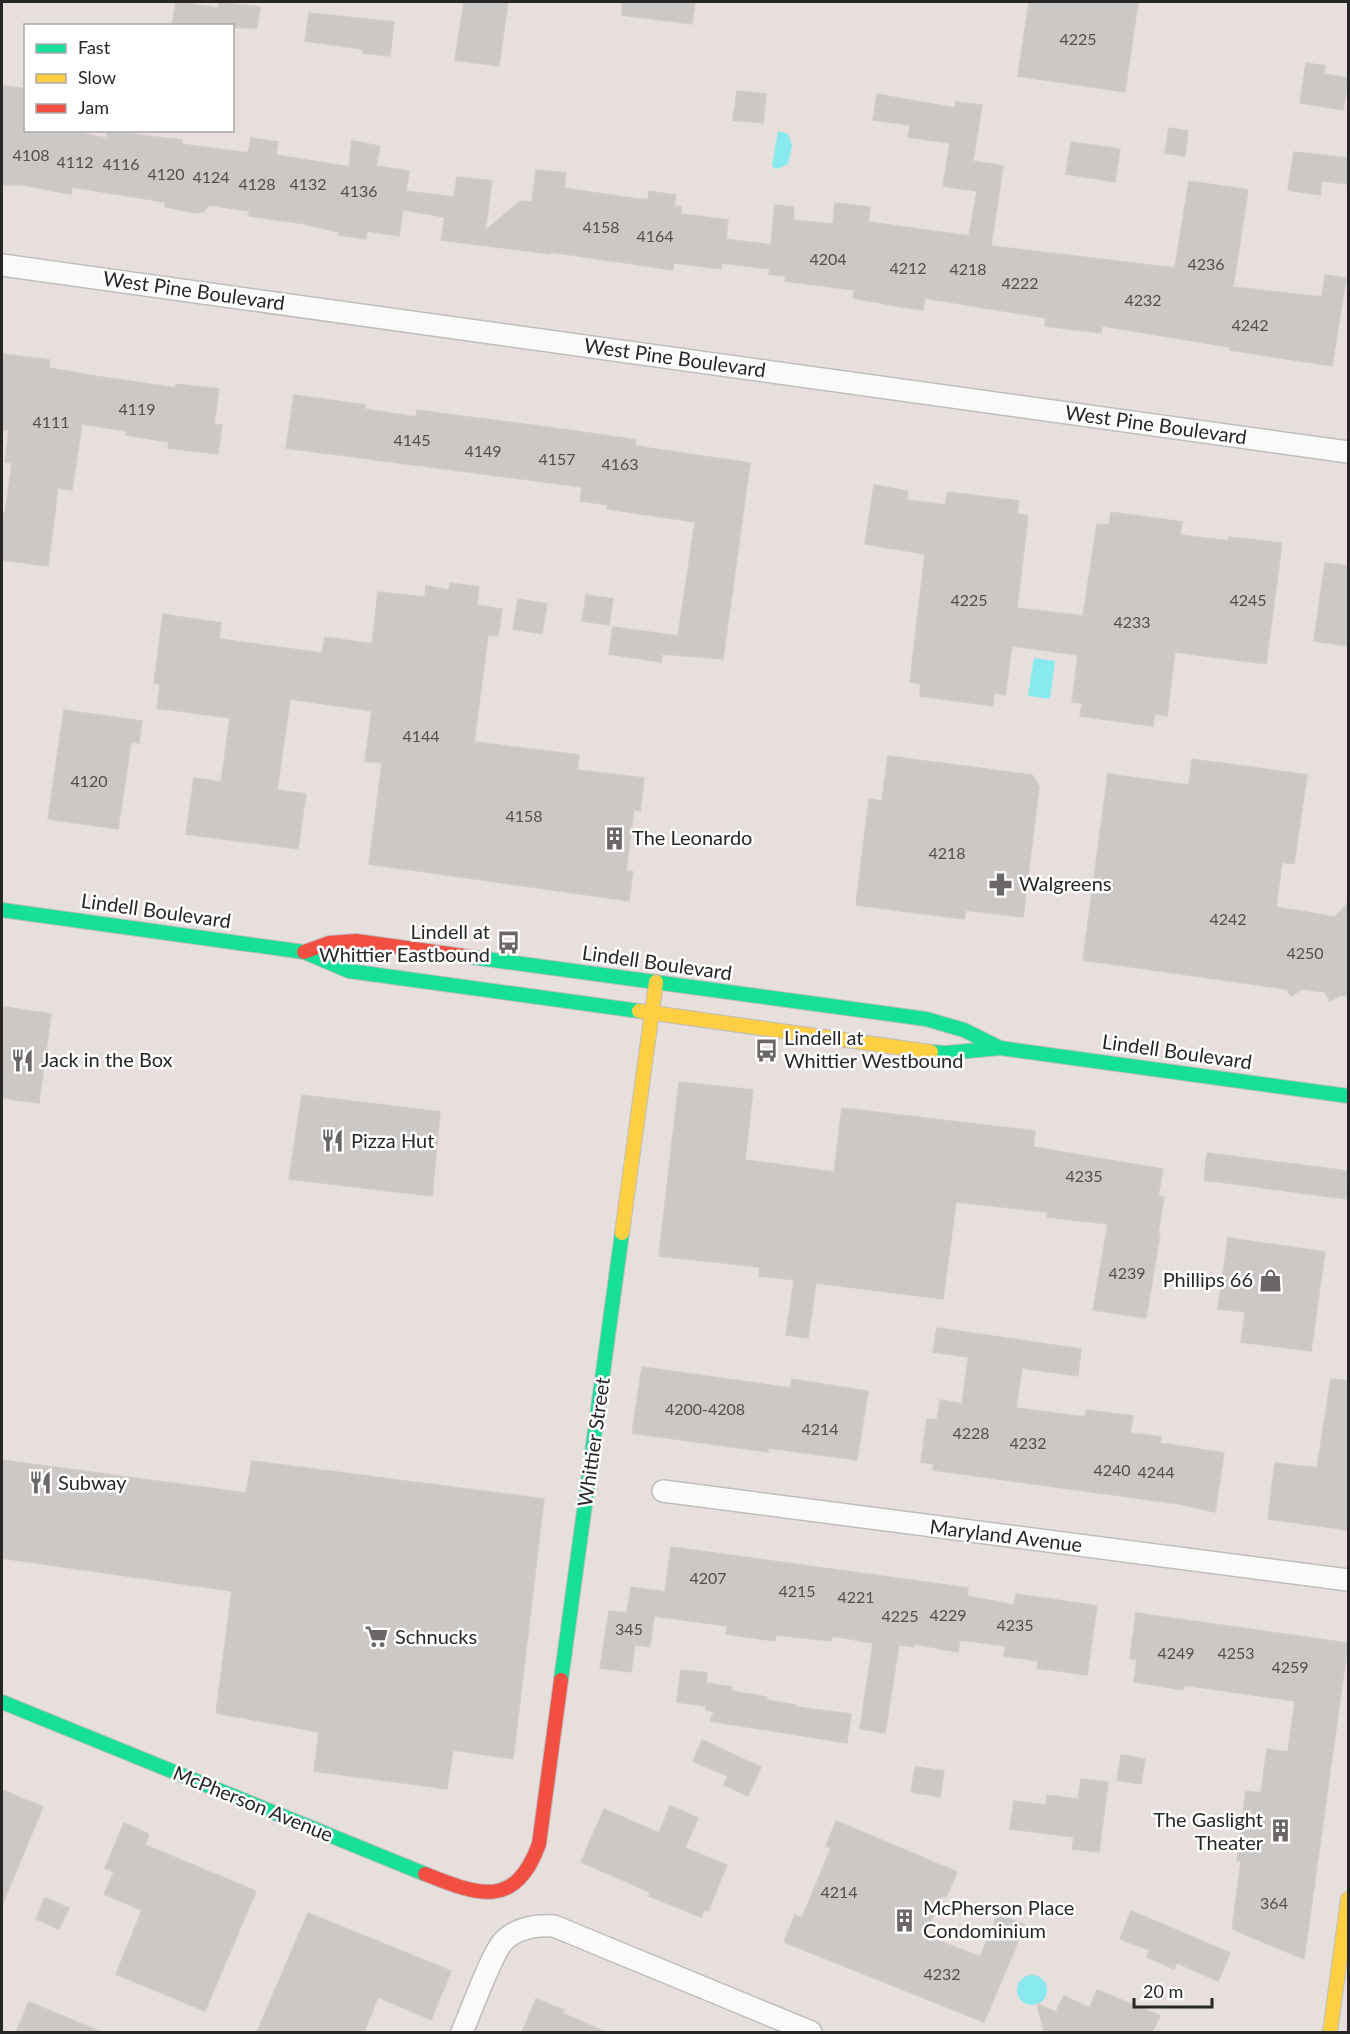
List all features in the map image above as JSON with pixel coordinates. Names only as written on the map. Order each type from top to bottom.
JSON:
[{"type":"main road","name":"Lindell Boulevard","points":[[2,910],[304,952],[349,971],[652,1014],[946,1053],[1000,1048],[1348,1096]]},
{"type":"main road","name":"Lindell Boulevard","points":[[304,952],[329,943],[356,941],[926,1019],[964,1030],[1000,1048]]},
{"type":"main road","name":"Whittier Street","points":[[506,1890],[528,1872],[539,1844],[656,982]]},
{"type":"main road","name":"McPherson Avenue","points":[[2,1702],[467,1892],[483,1895],[506,1890]]},
{"type":"main road","points":[[1330,2032],[1348,1899]]},
{"type":"street","name":"West Pine Boulevard","points":[[2,265],[1348,452]]},
{"type":"street","name":"Maryland Avenue","points":[[663,1491],[1348,1580]]},
{"type":"street","points":[[462,2032],[502,1944],[518,1931],[537,1926],[554,1926],[812,2032]]},
{"type":"water","points":[[778,131],[788,134],[792,145],[788,164],[777,169],[772,166]]},
{"type":"water","points":[[1034,658],[1055,661],[1050,699],[1028,696]]},
{"type":"water","points":[[1032,1975],[1042,1980],[1047,1990],[1042,2000],[1032,2005],[1022,2000],[1017,1990],[1022,1980]]},
{"type":"building","points":[[176,2],[218,8],[219,2],[260,7],[257,28],[234,27],[234,24],[172,24]]},
{"type":"building","points":[[464,2],[508,2],[499,66],[455,60]]},
{"type":"building","points":[[622,2],[695,2],[692,24],[622,15]]},
{"type":"building","points":[[1029,2],[1138,2],[1125,92],[1018,76]]},
{"type":"building","points":[[309,13],[394,22],[390,56],[363,53],[363,49],[305,41]]},
{"type":"building","points":[[1306,63],[1325,66],[1324,74],[1348,78],[1343,110],[1300,103]]},
{"type":"building","points":[[2,86],[24,89],[24,132],[74,132],[106,138],[107,132],[115,132],[182,140],[181,144],[248,153],[251,138],[278,142],[276,155],[349,167],[352,141],[380,146],[376,166],[409,171],[406,191],[454,197],[457,177],[492,181],[485,231],[520,201],[532,202],[536,170],[566,173],[564,188],[638,199],[648,199],[649,191],[676,195],[674,206],[682,207],[681,214],[728,220],[726,239],[771,245],[775,205],[794,207],[793,220],[833,224],[835,203],[870,207],[868,222],[969,236],[977,191],[943,186],[950,143],[908,137],[910,125],[873,120],[877,94],[955,108],[956,102],[982,105],[973,161],[1003,166],[991,246],[1175,268],[1189,181],[1248,190],[1233,287],[1322,297],[1325,275],[1346,278],[1332,366],[1102,326],[1101,333],[1045,326],[1046,318],[925,298],[923,310],[902,307],[853,298],[855,290],[785,281],[786,276],[769,274],[770,269],[722,263],[721,269],[674,263],[673,270],[550,252],[550,254],[441,240],[445,217],[403,210],[399,236],[367,231],[366,239],[339,235],[339,232],[305,224],[249,216],[249,211],[209,205],[204,211],[196,213],[165,207],[165,202],[72,187],[71,194],[23,185],[2,185]]},
{"type":"building","points":[[737,91],[766,94],[763,123],[733,120]]},
{"type":"building","points":[[1169,128],[1188,131],[1185,156],[1165,153]]},
{"type":"building","points":[[1071,142],[1120,149],[1115,182],[1066,174]]},
{"type":"building","points":[[1294,152],[1348,158],[1347,184],[1322,181],[1320,195],[1288,190]]},
{"type":"building","points":[[2,354],[50,360],[49,368],[89,375],[176,388],[176,384],[219,389],[214,424],[222,425],[218,454],[168,448],[169,442],[126,435],[127,431],[82,424],[72,490],[58,488],[48,566],[2,560],[2,513],[5,514],[12,463],[5,462],[9,430],[2,430]]},
{"type":"building","points":[[294,395],[365,405],[365,409],[416,417],[417,410],[576,431],[636,440],[635,446],[750,463],[723,659],[662,654],[661,662],[609,654],[613,627],[678,636],[695,522],[607,509],[608,505],[580,501],[582,487],[286,448]]},
{"type":"building","points":[[874,485],[908,491],[907,500],[945,505],[948,492],[1019,501],[1017,514],[1028,516],[1017,608],[1083,616],[1097,524],[1109,525],[1111,512],[1182,522],[1180,535],[1229,541],[1229,537],[1282,543],[1266,664],[1175,652],[1167,716],[1155,714],[1153,726],[1080,716],[1082,703],[1072,702],[1078,655],[1012,646],[1005,695],[994,693],[993,706],[920,696],[921,684],[910,682],[925,554],[865,544]]},
{"type":"building","points":[[1325,563],[1348,566],[1348,646],[1314,641]]},
{"type":"building","points":[[450,583],[479,587],[477,605],[502,609],[498,636],[488,635],[474,742],[579,755],[577,770],[644,778],[640,811],[634,809],[626,871],[633,872],[629,901],[369,864],[382,763],[365,761],[372,711],[290,699],[277,790],[306,794],[298,849],[186,834],[194,778],[221,782],[230,718],[157,708],[160,684],[154,683],[163,614],[221,623],[219,639],[322,653],[325,637],[372,644],[378,592],[425,597],[426,586],[449,590]]},
{"type":"building","points":[[586,595],[613,599],[609,625],[582,621]]},
{"type":"building","points":[[518,599],[547,604],[542,634],[513,629]]},
{"type":"building","points":[[64,710],[142,721],[139,743],[131,742],[118,829],[48,819]]},
{"type":"building","name":"Walgreens","points":[[888,756],[1032,775],[1039,787],[1023,917],[966,910],[964,919],[856,905],[869,799],[882,801]]},
{"type":"building","points":[[1192,759],[1307,775],[1294,864],[1282,862],[1276,907],[1335,917],[1348,903],[1348,996],[1341,995],[1330,1001],[1325,992],[1302,989],[1291,996],[1287,989],[1083,960],[1108,774],[1189,785]]},
{"type":"building","name":"Jack in the Box","points":[[4,1007],[51,1014],[39,1103],[2,1098]]},
{"type":"building","points":[[679,1082],[753,1090],[745,1160],[834,1172],[842,1108],[1035,1131],[1033,1147],[1163,1169],[1158,1196],[1164,1197],[1158,1234],[1160,1234],[1146,1318],[1093,1310],[1108,1224],[1047,1217],[1048,1212],[956,1202],[943,1299],[816,1283],[808,1338],[786,1335],[794,1280],[759,1276],[760,1267],[659,1256]]},
{"type":"building","points":[[302,1095],[440,1112],[432,1196],[289,1179]]},
{"type":"building","points":[[1207,1153],[1348,1171],[1346,1199],[1204,1180]]},
{"type":"building","name":"Phillips 66","points":[[1228,1238],[1325,1252],[1311,1351],[1241,1342],[1245,1312],[1218,1309]]},
{"type":"building","points":[[937,1328],[1081,1349],[1078,1376],[1022,1368],[1016,1408],[1085,1417],[1086,1410],[1133,1416],[1130,1433],[1161,1437],[1160,1443],[1224,1453],[1215,1512],[1179,1504],[933,1470],[934,1464],[921,1462],[927,1419],[937,1420],[940,1400],[962,1404],[968,1360],[968,1357],[933,1352]]},
{"type":"building","points":[[642,1367],[790,1388],[792,1379],[868,1391],[857,1460],[768,1448],[768,1452],[632,1433]]},
{"type":"building","points":[[1331,1379],[1348,1381],[1348,1530],[1268,1519],[1275,1463],[1317,1468]]},
{"type":"building","name":"Schnucks","points":[[2,1460],[246,1493],[252,1461],[544,1499],[513,1759],[453,1750],[447,1789],[314,1771],[319,1732],[216,1713],[232,1591],[2,1558]]},
{"type":"building","points":[[671,1547],[968,1588],[967,1596],[1014,1605],[1016,1594],[1097,1606],[1087,1675],[1037,1668],[1038,1661],[1004,1656],[1006,1646],[960,1640],[958,1652],[915,1644],[914,1647],[899,1645],[885,1733],[860,1729],[873,1643],[832,1636],[831,1641],[776,1635],[775,1641],[726,1634],[727,1626],[654,1616],[650,1647],[635,1645],[631,1672],[600,1668],[609,1611],[627,1613],[631,1587],[665,1592]]},
{"type":"building","points":[[1136,1613],[1348,1643],[1304,1959],[1232,1929],[1241,1861],[1237,1861],[1246,1791],[1261,1793],[1267,1749],[1288,1752],[1295,1701],[1184,1685],[1183,1690],[1134,1682],[1137,1660],[1130,1658]]},
{"type":"building","points":[[681,1670],[707,1673],[706,1683],[732,1687],[732,1691],[767,1697],[766,1700],[796,1705],[796,1707],[851,1714],[847,1743],[710,1721],[714,1712],[706,1710],[706,1706],[677,1702]]},
{"type":"building","points":[[702,1740],[761,1767],[748,1796],[724,1785],[728,1776],[693,1761]]},
{"type":"building","points":[[1121,1755],[1145,1759],[1141,1784],[1117,1780]]},
{"type":"building","points":[[915,1767],[944,1771],[940,1797],[911,1792]]},
{"type":"building","points":[[1081,1779],[1108,1782],[1099,1852],[1072,1849],[1074,1837],[1010,1829],[1014,1801],[1046,1805],[1047,1795],[1078,1799]]},
{"type":"building","points":[[2,1790],[43,1807],[2,1905]]},
{"type":"building","points":[[670,1806],[698,1818],[685,1848],[727,1865],[708,1911],[704,1910],[701,1917],[649,1896],[650,1892],[581,1862],[604,1809],[659,1833]]},
{"type":"building","points":[[836,1821],[957,1872],[946,1897],[942,1896],[925,1935],[980,1957],[998,1914],[1025,1925],[984,2022],[784,1942],[795,1915],[802,1918],[831,1848],[826,1846]]},
{"type":"building","points":[[124,1823],[149,1834],[145,1845],[256,1891],[205,2011],[116,1974],[142,1910],[104,1894],[114,1872],[105,1868]]},
{"type":"building","points":[[45,1898],[69,1908],[59,1929],[36,1919]]},
{"type":"building","points":[[1131,1911],[1230,1953],[1218,1981],[1177,1963],[1174,1969],[1147,1957],[1150,1950],[1120,1939]]},
{"type":"building","points":[[308,1913],[451,1971],[431,2020],[378,1997],[364,2032],[257,2032]]},
{"type":"building","points":[[1097,1990],[1160,2016],[1152,2032],[1044,2032],[1037,2004],[1056,2012],[1064,1996],[1090,2008]]},
{"type":"building","points":[[536,1999],[564,2010],[562,2013],[605,2032],[522,2032]]},
{"type":"building","points":[[29,2002],[101,2032],[16,2032]]},
{"type":"traffic: fast","points":[[2,910],[304,952],[349,971],[639,1011]]},
{"type":"traffic: fast","points":[[471,957],[926,1019],[964,1030],[1000,1048]]},
{"type":"traffic: fast","points":[[931,1052],[946,1053],[1000,1048],[1348,1096]]},
{"type":"traffic: fast","points":[[561,1680],[622,1233]]},
{"type":"traffic: fast","points":[[2,1702],[425,1874]]},
{"type":"traffic: slow","points":[[622,1233],[656,982]]},
{"type":"traffic: slow","points":[[639,1011],[931,1052]]},
{"type":"traffic: slow","points":[[1330,2032],[1348,1899]]},
{"type":"traffic: jam","points":[[304,952],[329,943],[356,941],[471,957]]},
{"type":"traffic: jam","points":[[425,1874],[462,1887],[493,1892],[506,1888],[519,1879],[529,1865],[539,1844],[561,1680]]},
{"type":"place","name":"The Leonardo","points":[[614,838]]},
{"type":"place","name":"Walgreens","points":[[1001,884]]},
{"type":"place","name":"Lindell at Whittier Eastbound","points":[[508,943]]},
{"type":"place","name":"Lindell at Whittier Westbound","points":[[766,1050]]},
{"type":"place","name":"Jack in the Box","points":[[23,1060]]},
{"type":"place","name":"Pizza Hut","points":[[333,1141]]},
{"type":"place","name":"Phillips 66","points":[[1271,1280]]},
{"type":"place","name":"Subway","points":[[40,1483]]},
{"type":"place","name":"Schnucks","points":[[377,1637]]},
{"type":"place","name":"The Gaslight Theater","points":[[1281,1831]]},
{"type":"place","name":"McPherson Place Condominium","points":[[905,1920]]}]
